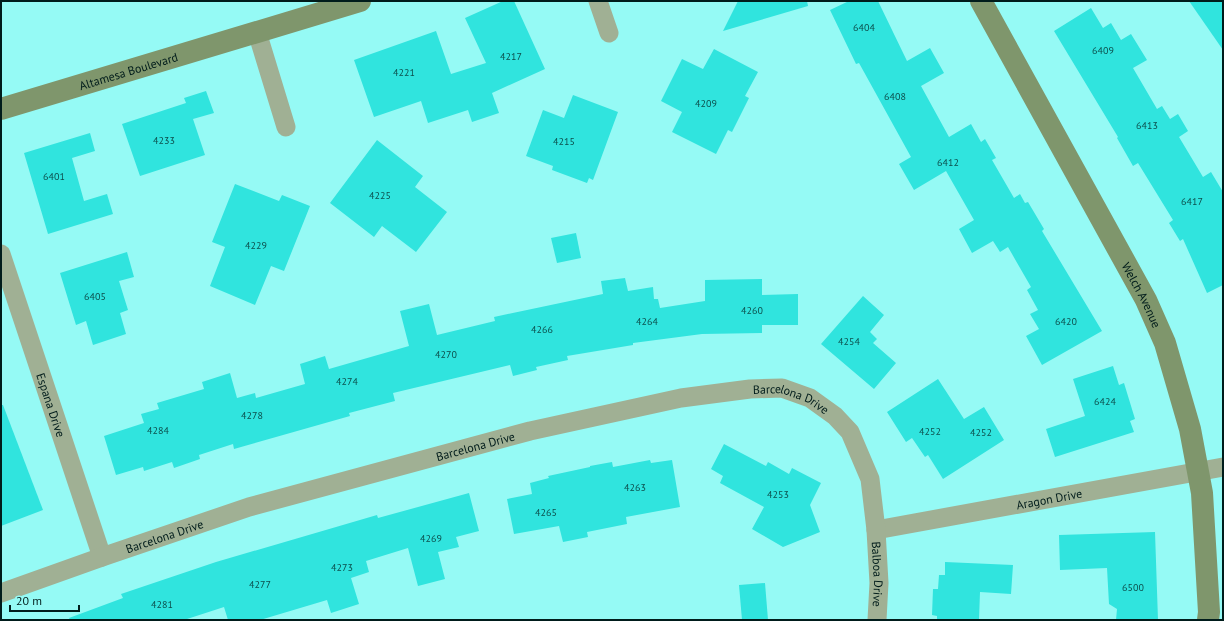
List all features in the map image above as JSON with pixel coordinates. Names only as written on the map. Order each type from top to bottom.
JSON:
[{"type":"street","name":"Altamesa Boulevard","points":[[1,108],[360,1]]},
{"type":"street","points":[[598,1],[609,33]]},
{"type":"street","name":"Welch Avenue","points":[[981,1],[1146,300],[1165,344],[1190,429],[1202,493],[1209,612],[1208,620]]},
{"type":"street","points":[[257,32],[286,127]]},
{"type":"street","name":"Espana Drive","points":[[1,254],[102,557]]},
{"type":"street","name":"Barcelona Drive","points":[[1,593],[249,507],[530,431],[681,398],[750,389],[782,388],[810,398],[835,416],[850,432],[870,479],[876,530]]},
{"type":"street","name":"Aragon Drive","points":[[876,530],[1223,467]]},
{"type":"street","name":"Balboa Drive","points":[[876,530],[879,583],[877,620]]},
{"type":"building","points":[[503,1],[514,1],[545,69],[492,93],[499,113],[472,122],[468,110],[428,123],[421,101],[374,117],[354,60],[436,31],[451,74],[486,63],[465,18]]},
{"type":"building","points":[[738,1],[807,1],[808,6],[723,31]]},
{"type":"building","points":[[849,1],[878,1],[907,61],[930,48],[944,73],[921,86],[949,137],[971,124],[981,142],[985,139],[996,158],[992,160],[1014,198],[1020,194],[1025,203],[1028,202],[1044,229],[1042,231],[1102,331],[1042,365],[1026,336],[1039,329],[1030,314],[1038,310],[1027,290],[1031,287],[1008,247],[1000,252],[993,241],[972,253],[959,229],[974,220],[946,171],[914,190],[899,164],[911,157],[859,63],[856,64],[830,10]]},
{"type":"building","points":[[1189,1],[1223,1],[1223,50]]},
{"type":"building","points":[[1091,8],[1103,28],[1111,23],[1121,40],[1131,34],[1147,60],[1133,68],[1157,109],[1162,106],[1170,119],[1178,114],[1188,131],[1179,137],[1203,177],[1211,172],[1223,192],[1223,285],[1207,293],[1183,239],[1180,241],[1169,223],[1173,220],[1138,163],[1133,166],[1117,138],[1118,137],[1054,31]]},
{"type":"building","points":[[714,49],[758,72],[745,96],[749,98],[732,132],[728,130],[716,154],[672,132],[682,112],[661,101],[682,59],[703,69]]},
{"type":"building","points":[[206,91],[214,113],[193,119],[205,155],[140,176],[122,124],[186,103],[184,98]]},
{"type":"building","points":[[573,95],[618,112],[593,180],[589,178],[587,183],[552,170],[553,166],[526,156],[543,110],[564,118]]},
{"type":"building","points":[[90,133],[95,151],[72,158],[84,201],[107,194],[113,214],[48,234],[24,153]]},
{"type":"building","points":[[377,140],[423,176],[415,187],[447,212],[416,252],[382,226],[374,237],[330,203]]},
{"type":"building","points":[[235,184],[279,201],[282,195],[310,206],[284,271],[271,266],[255,305],[210,286],[225,247],[212,242]]},
{"type":"building","points":[[576,233],[581,258],[557,263],[551,238]]},
{"type":"building","points":[[127,252],[134,277],[119,281],[128,310],[120,313],[126,334],[93,345],[86,321],[76,325],[60,273]]},
{"type":"building","points":[[625,278],[628,291],[653,287],[654,299],[658,299],[660,308],[705,301],[705,280],[762,279],[762,295],[798,294],[798,325],[762,325],[762,333],[702,334],[633,343],[633,345],[567,356],[568,360],[536,367],[537,370],[513,376],[510,365],[393,393],[395,401],[349,413],[350,416],[234,449],[233,444],[199,455],[200,459],[174,468],[172,462],[144,471],[143,467],[116,475],[104,436],[144,423],[141,414],[159,409],[157,403],[204,389],[202,382],[230,373],[237,398],[255,393],[256,398],[305,384],[300,364],[325,356],[329,369],[409,346],[400,311],[429,304],[437,335],[495,321],[494,317],[603,294],[601,281]]},
{"type":"building","points":[[863,296],[884,315],[870,332],[877,339],[873,343],[896,363],[874,389],[821,344]]},
{"type":"building","points":[[1113,366],[1119,385],[1124,383],[1135,419],[1130,421],[1134,432],[1055,457],[1046,429],[1085,416],[1073,379]]},
{"type":"building","points":[[938,379],[964,419],[984,407],[1004,440],[943,479],[928,455],[925,457],[912,438],[906,442],[887,412]]},
{"type":"building","points":[[1,405],[3,405],[43,510],[1,526]]},
{"type":"building","points":[[724,444],[766,466],[768,462],[789,474],[792,468],[821,483],[810,505],[820,532],[783,547],[752,529],[764,507],[720,483],[723,476],[711,469]]},
{"type":"building","points":[[650,460],[651,463],[672,460],[680,507],[626,517],[627,524],[587,532],[588,537],[563,542],[559,526],[514,534],[507,499],[532,494],[530,483],[549,478],[548,476],[590,466],[612,462],[613,467]]},
{"type":"building","points":[[469,493],[479,531],[456,537],[459,547],[438,552],[445,579],[418,586],[408,548],[366,561],[369,572],[351,578],[359,604],[331,613],[327,600],[260,620],[228,620],[224,607],[184,620],[70,620],[69,618],[123,598],[121,594],[216,562],[377,515],[378,518]]},
{"type":"building","points":[[1155,532],[1158,620],[1116,620],[1117,609],[1109,604],[1107,568],[1060,570],[1059,535]]},
{"type":"building","points":[[945,562],[1013,565],[1011,594],[980,592],[979,620],[937,620],[937,616],[932,615],[933,589],[938,589],[939,575],[945,575]]},
{"type":"building","points":[[765,583],[768,620],[742,620],[739,585]]}]
